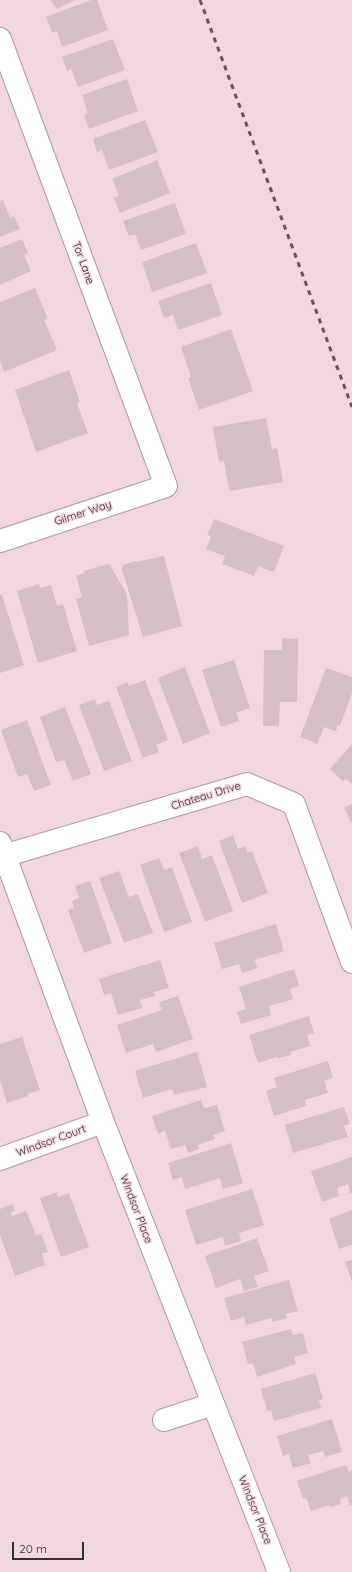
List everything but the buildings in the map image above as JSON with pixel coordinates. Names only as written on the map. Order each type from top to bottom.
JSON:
[{"type":"street","name":"Tor Lane","points":[[0,39],[166,486]]},
{"type":"street","name":"Gilmer Way","points":[[0,541],[166,486]]},
{"type":"street","name":"Chateau Drive","points":[[2,852],[247,784],[294,804],[352,962]]},
{"type":"street","name":"Windsor Place","points":[[2,852],[103,1122],[279,1572]]},
{"type":"street","name":"Windsor Court","points":[[0,1159],[103,1122]]},
{"type":"street","points":[[164,1420],[213,1404]]},
{"type":"railway","points":[[200,0],[352,407]]}]
